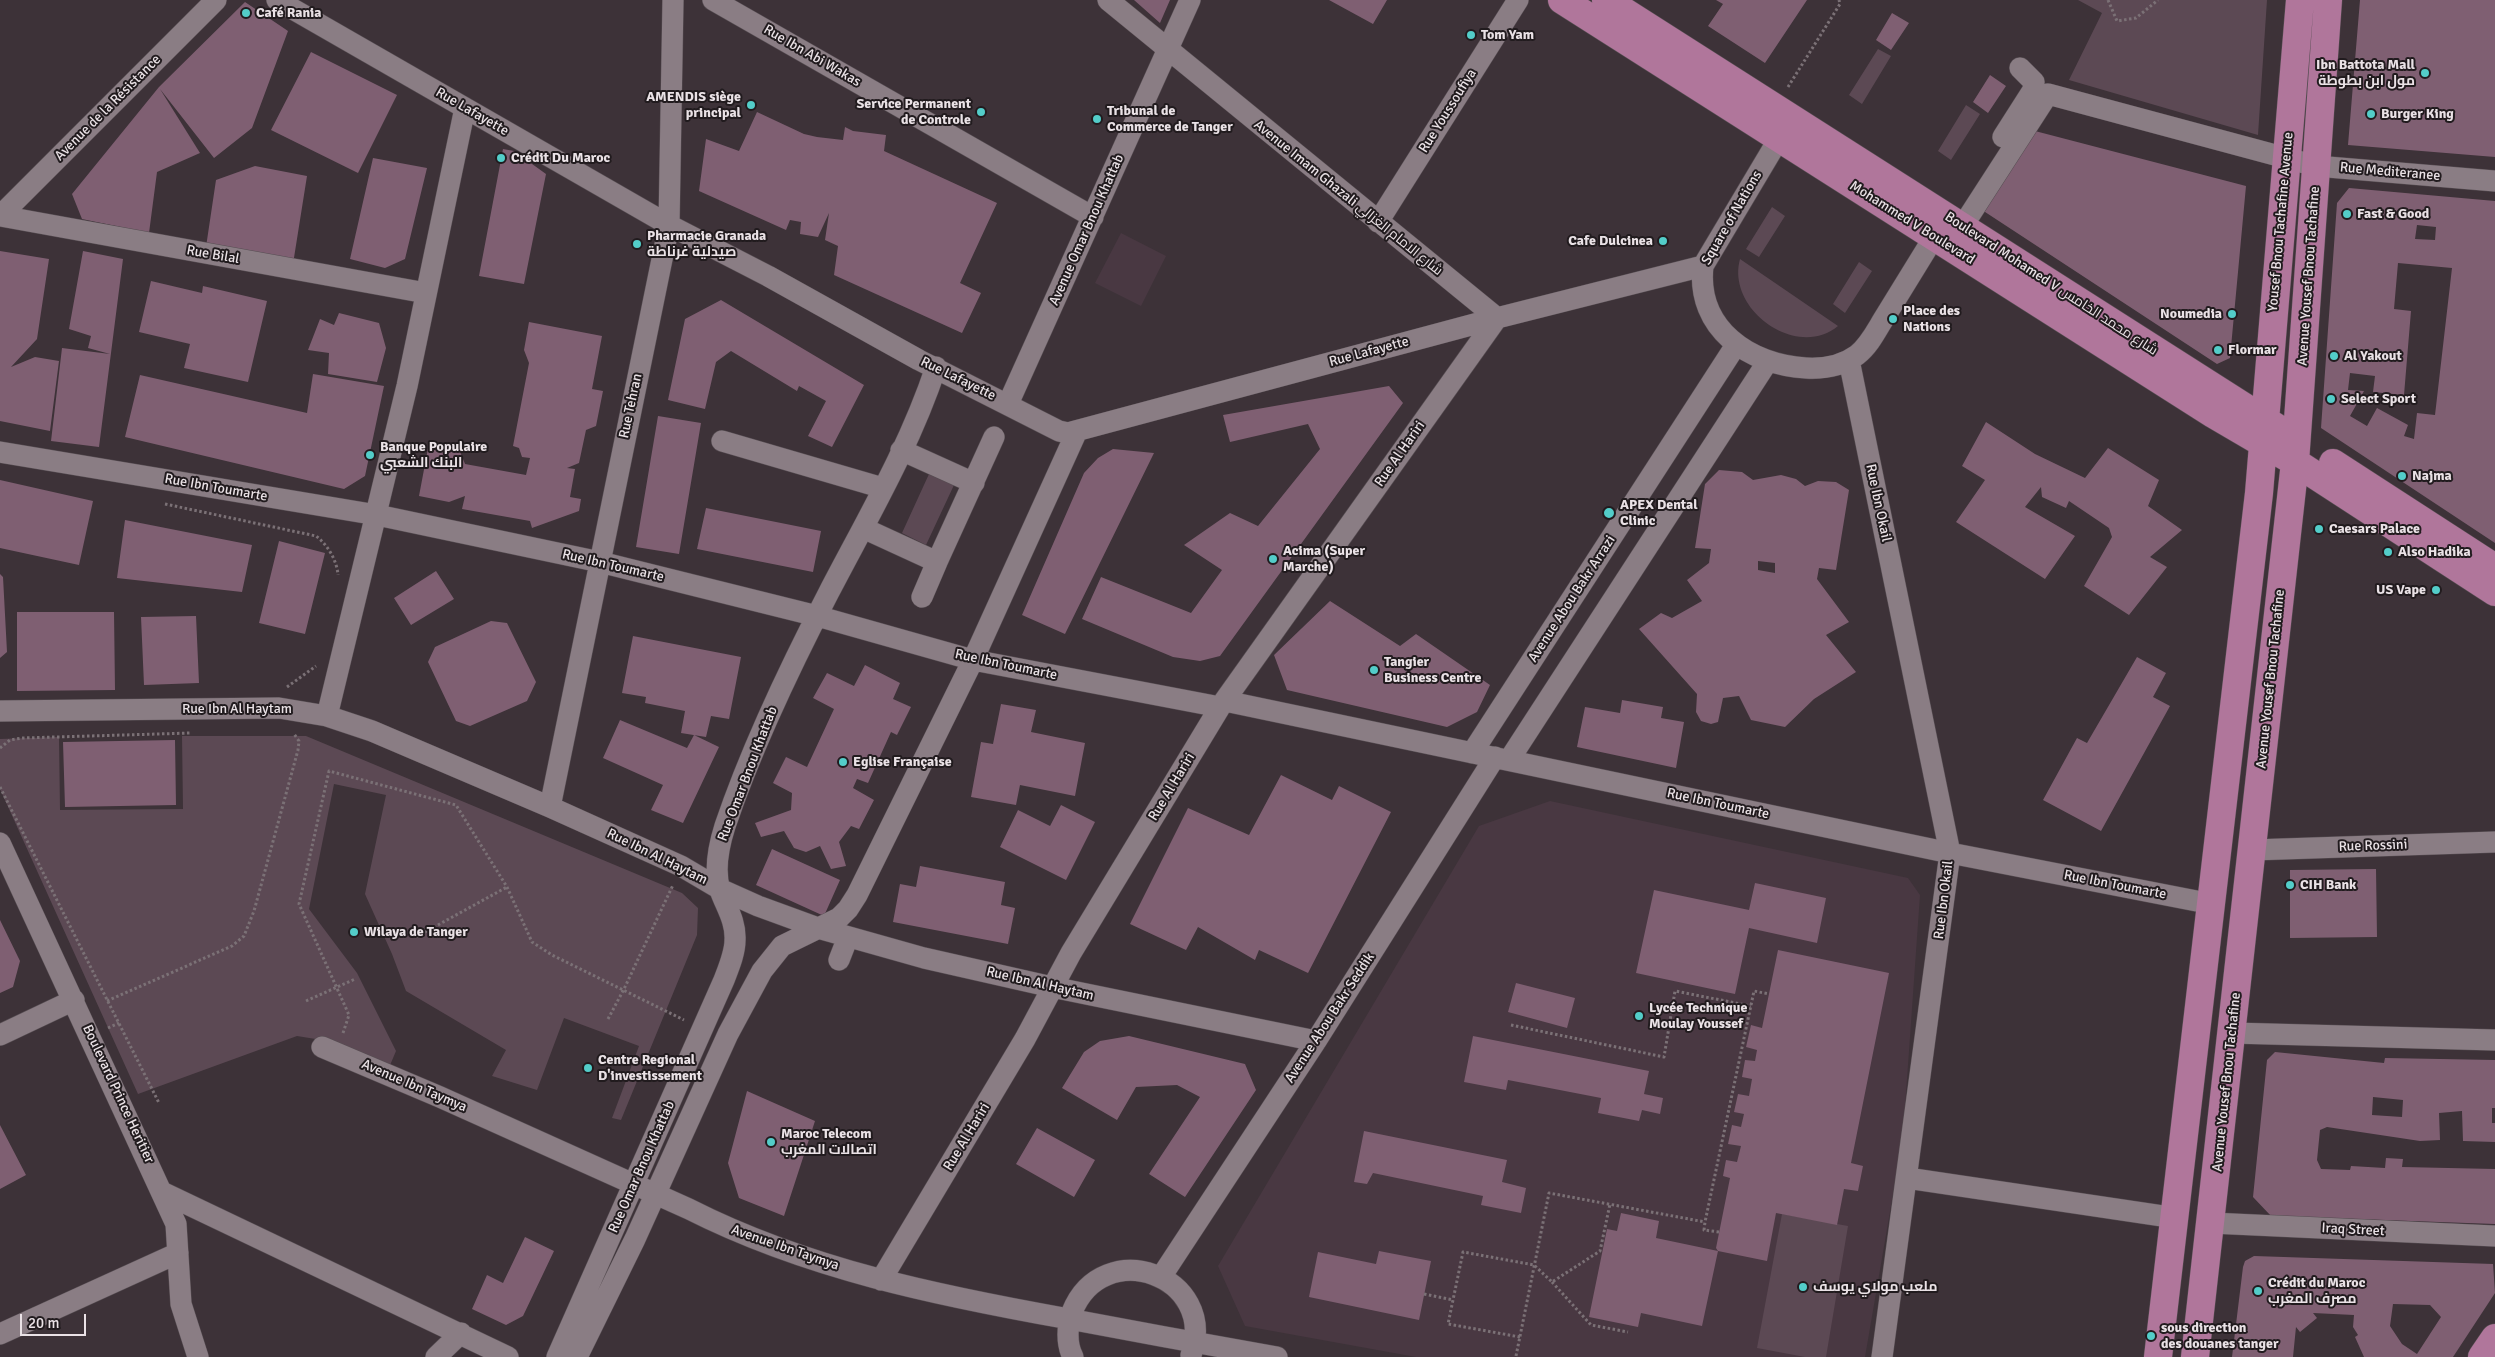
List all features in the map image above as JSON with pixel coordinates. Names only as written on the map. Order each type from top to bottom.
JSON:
[{"type":"main road","name":"Mohammed V Boulevard","points":[[1562,0],[1784,117],[1949,228]]},
{"type":"main road","points":[[1606,0],[1784,117]]},
{"type":"main road","name":"Yousef Bnou Tachafine Avenue","points":[[2264,432],[2300,0]]},
{"type":"main road","name":"Avenue Yousef Bnou Tachafine","points":[[2195,1357],[2296,451],[2328,0]]},
{"type":"main road","name":"Boulevard Mohamed V شارع محمد الخامس","points":[[1949,228],[2264,432],[2495,568]]},
{"type":"main road","points":[[2158,1357],[2212,904],[2264,432]]},
{"type":"main road","name":"Boulevard Mohamed V شارع محمد الخامس","points":[[2296,451],[2495,592]]},
{"type":"main road","points":[[2482,1357],[2495,1338]]},
{"type":"street","name":"Avenue de la Résistance","points":[[0,216],[216,0]]},
{"type":"street","name":"Rue Lafayette","points":[[277,0],[669,225],[1059,432],[1078,431],[1497,318],[1703,266]]},
{"type":"street","name":"Rue Tehran","points":[[550,807],[669,225],[673,0]]},
{"type":"street","name":"Rue Ibn Abi Wakas","points":[[713,0],[1092,217]]},
{"type":"street","name":"Avenue Imam Ghazali شارع الامام الغزالي","points":[[1108,0],[1497,318]]},
{"type":"street","name":"Avenue Omar Bnou Khattab","points":[[1008,404],[1190,0]]},
{"type":"street","name":"Rue Youssoufiya","points":[[1378,222],[1518,0]]},
{"type":"street","points":[[1949,228],[2033,90],[2034,82],[2020,68]]},
{"type":"street","name":"Rue Mediteranee","points":[[1949,228],[2048,94],[2316,166],[2495,181]]},
{"type":"street","points":[[327,716],[376,515],[465,108]]},
{"type":"street","name":"Square of Nations","points":[[1784,117],[1703,266],[1701,279],[1706,303],[1722,332],[1744,351],[1768,361],[1799,368],[1833,366],[1849,360],[1866,348],[1949,228]]},
{"type":"street","name":"Rue Bilal","points":[[0,216],[426,293]]},
{"type":"street","name":"Rue Al Hariri","points":[[881,1280],[1020,1047],[1052,987],[1222,704],[1497,318]]},
{"type":"street","name":"Avenue Abou Bakr Arrazi","points":[[1472,753],[1736,345]]},
{"type":"street","name":"Rue Ibn Okail","points":[[1849,360],[1950,853],[1882,1357]]},
{"type":"street","points":[[1502,759],[1768,361]]},
{"type":"street","name":"Rue Omar Bnou Khattab","points":[[557,1357],[724,980],[735,940],[730,910],[720,889],[718,866],[724,828],[775,703],[817,616],[883,488],[927,394],[936,367]]},
{"type":"street","name":"Rue Omar Bnou Khattab","points":[[577,1357],[656,1194],[728,1034],[762,970],[782,946],[821,928],[848,909],[857,894],[973,660],[1078,431]]},
{"type":"street","points":[[922,597],[994,437]]},
{"type":"street","points":[[722,442],[883,488]]},
{"type":"street","points":[[901,450],[974,483]]},
{"type":"street","name":"Rue Ibn Toumarte","points":[[0,452],[376,515],[600,562],[817,616],[973,660],[1222,704],[1472,753],[1950,853],[2212,904]]},
{"type":"street","points":[[863,528],[937,562]]},
{"type":"street","name":"Rue Ibn Al Haytam","points":[[0,711],[279,708],[327,716],[372,731],[550,807],[681,866],[720,889],[778,914],[848,937],[924,958],[1052,987],[1316,1041]]},
{"type":"street","name":"Avenue Abou Bakr Seddik","points":[[1161,1277],[1502,759]]},
{"type":"street","name":"Rue Rossini","points":[[2252,850],[2495,842]]},
{"type":"street","name":"Boulevard Prince Heritier","points":[[0,843],[164,1193],[176,1224],[181,1304],[198,1357]]},
{"type":"street","points":[[839,960],[848,937]]},
{"type":"street","points":[[0,1035],[74,1000]]},
{"type":"street","points":[[2232,1033],[2495,1040]]},
{"type":"street","name":"Avenue Ibn Taymya","points":[[329,1050],[634,1184],[726,1228],[768,1244],[881,1280],[957,1298],[1069,1319],[1193,1350],[1277,1357]]},
{"type":"street","points":[[1907,1178],[2176,1218]]},
{"type":"street","points":[[164,1193],[508,1357]]},
{"type":"street","name":"Iraq Street","points":[[2211,1223],[2495,1236]]},
{"type":"street","points":[[0,1334],[178,1252]]},
{"type":"street","points":[[1073,1357],[1068,1336],[1069,1319],[1077,1300],[1090,1285],[1107,1274],[1126,1270],[1146,1271],[1161,1277],[1180,1291],[1190,1306],[1196,1324],[1193,1350]]},
{"type":"street","points":[[436,1357],[461,1333]]},
{"type":"path","points":[[1784,117],[1840,4],[1839,0]]},
{"type":"path","points":[[2108,0],[2117,21],[2136,18],[2158,0]]},
{"type":"path","points":[[164,503],[316,536],[324,542],[336,564],[338,582]]},
{"type":"path","points":[[280,691],[310,672],[319,660]]},
{"type":"path","points":[[106,1000],[232,946],[244,936],[254,911],[298,750],[299,741],[296,735],[288,730]]},
{"type":"path","points":[[0,748],[10,740],[22,738],[199,732]]},
{"type":"path","points":[[329,1050],[349,1015],[299,904],[330,771],[456,804],[507,887],[532,942],[552,955],[702,1029]]},
{"type":"path","points":[[0,787],[106,1000],[160,1102]]},
{"type":"path","points":[[608,1020],[681,866]]},
{"type":"path","points":[[416,937],[507,887]]},
{"type":"path","points":[[306,1002],[355,979]]},
{"type":"path","points":[[1511,1025],[1664,1057],[1675,991],[1751,1006]]},
{"type":"path","points":[[1719,1232],[1704,1230],[1705,1222],[1754,991],[1769,994]]},
{"type":"path","points":[[1516,1356],[1549,1193],[1705,1222]]},
{"type":"path","points":[[1552,1282],[1600,1251],[1610,1204]]},
{"type":"path","points":[[1520,1337],[1448,1324],[1463,1252],[1534,1265],[1591,1325],[1628,1332]]},
{"type":"path","points":[[1424,1294],[1453,1300]]},
{"type":"shaded area","points":[[2078,0],[2267,0],[2258,135],[2069,80],[2102,13]]},
{"type":"shaded area","points":[[1878,49],[1891,56],[1862,104],[1849,95]]},
{"type":"shaded area","points":[[1966,105],[1980,114],[1951,160],[1938,151]]},
{"type":"shaded area","points":[[1772,207],[1785,216],[1759,257],[1746,249]]},
{"type":"shaded area","points":[[1121,233],[1166,256],[1141,306],[1095,283]]},
{"type":"shaded area","points":[[1740,259],[1838,326],[1821,335],[1803,337],[1785,333],[1768,324],[1754,312],[1744,296],[1739,278]]},
{"type":"shaded area","points":[[1859,262],[1872,271],[1845,313],[1833,304]]},
{"type":"shaded area","points":[[929,474],[954,485],[926,545],[902,533]]},
{"type":"shaded area","points":[[182,736],[306,736],[682,893],[698,908],[697,935],[621,1120],[612,1118],[639,1046],[564,1018],[537,1090],[492,1076],[506,1050],[406,991],[392,954],[365,894],[386,795],[334,784],[309,909],[357,973],[396,1051],[388,1070],[328,1041],[297,1036],[138,1094],[0,789],[0,739],[59,737],[60,810],[183,809]]},
{"type":"shaded area","name":"Lycée Technique Moulay Youssef","points":[[1550,801],[1908,878],[1920,895],[1903,1136],[1865,1357],[1416,1357],[1245,1326],[1218,1266],[1479,826]]},
{"type":"shaded area","name":"ملعب مولاي يوسف","points":[[1782,1214],[1848,1226],[1826,1357],[1805,1357],[1757,1348]]},
{"type":"building","points":[[1134,0],[1170,0],[1160,23]]},
{"type":"building","points":[[1329,0],[1387,0],[1373,24]]},
{"type":"building","points":[[1716,0],[1807,0],[1765,63],[1708,26],[1723,4]]},
{"type":"building","name":"Ibn Battota Mall مول ابن بطوطة","points":[[2360,0],[2495,0],[2495,157],[2348,145]]},
{"type":"building","points":[[245,2],[288,31],[252,128],[214,158],[160,89],[200,153],[157,172],[149,233],[82,219],[72,194],[159,87]]},
{"type":"building","points":[[1892,13],[1909,23],[1891,50],[1876,40]]},
{"type":"building","points":[[311,52],[397,95],[358,173],[271,130]]},
{"type":"building","points":[[1990,75],[2006,86],[1988,113],[1973,102]]},
{"type":"building","points":[[757,112],[804,134],[817,137],[843,140],[845,127],[853,131],[886,135],[884,151],[997,203],[960,283],[981,293],[962,333],[834,275],[838,246],[825,240],[829,213],[818,237],[800,234],[801,222],[790,220],[786,230],[699,191],[706,139],[739,151]]},
{"type":"building","points":[[2035,131],[2246,186],[2230,358],[2217,364],[1982,210]]},
{"type":"building","points":[[503,149],[514,151],[546,174],[524,284],[479,276]]},
{"type":"building","points":[[373,158],[427,168],[405,259],[385,268],[350,259]]},
{"type":"building","points":[[255,166],[307,176],[293,264],[206,247],[216,180]]},
{"type":"building","points":[[2349,188],[2495,201],[2495,543],[2321,428],[2337,203]],"holes":[[[2417,225],[2436,227],[2435,240],[2415,239]],[[2398,263],[2452,268],[2435,415],[2417,413],[2414,439],[2404,436],[2408,425],[2377,408],[2367,426],[2350,416],[2364,391],[2348,390],[2350,373],[2375,376],[2373,392],[2404,395],[2411,311],[2394,309]]]},
{"type":"building","points":[[0,251],[49,259],[37,339],[11,367],[35,357],[59,361],[50,431],[0,421]]},
{"type":"building","points":[[83,251],[123,259],[99,447],[51,441],[62,348],[110,354],[88,348],[91,336],[69,329]]},
{"type":"building","points":[[151,281],[202,293],[203,286],[267,301],[248,382],[184,368],[190,344],[139,332]]},
{"type":"building","points":[[721,300],[864,385],[832,447],[808,436],[826,401],[799,386],[797,391],[731,351],[716,362],[705,409],[668,400],[685,319]]},
{"type":"building","points":[[339,313],[379,323],[386,348],[377,382],[328,374],[329,353],[308,350],[320,319],[334,325]]},
{"type":"building","points":[[529,322],[602,336],[592,389],[603,391],[596,426],[586,430],[579,463],[567,468],[575,469],[570,497],[581,499],[579,511],[532,528],[530,521],[462,509],[465,496],[449,502],[419,496],[429,443],[459,449],[465,464],[526,475],[530,458],[522,457],[519,448],[513,446],[529,363],[524,350]]},
{"type":"building","points":[[313,374],[384,386],[365,476],[344,489],[125,437],[140,375],[307,413]]},
{"type":"building","points":[[1389,386],[1403,403],[1220,656],[1200,661],[1173,657],[1082,619],[1101,577],[1191,613],[1222,570],[1184,545],[1230,513],[1258,526],[1320,449],[1308,424],[1230,442],[1223,415]]},
{"type":"building","points":[[658,416],[701,423],[679,554],[636,547]]},
{"type":"building","points":[[1986,422],[2035,454],[2085,478],[2108,448],[2159,480],[2148,506],[2182,530],[2150,557],[2167,567],[2129,615],[2084,586],[2112,537],[2109,528],[2069,501],[2066,508],[2042,497],[2041,487],[2025,507],[2075,536],[2045,579],[1956,522],[1985,480],[1962,466]]},
{"type":"building","points":[[1113,449],[1154,453],[1065,634],[1022,615],[1084,473],[1098,458]]},
{"type":"building","points":[[1719,470],[1742,472],[1753,480],[1781,475],[1796,479],[1805,486],[1818,481],[1836,482],[1849,490],[1836,570],[1819,568],[1817,579],[1849,622],[1826,635],[1856,672],[1814,699],[1785,727],[1751,720],[1739,696],[1723,698],[1718,722],[1711,724],[1701,721],[1696,712],[1697,694],[1639,629],[1661,613],[1672,618],[1702,601],[1687,580],[1709,563],[1711,549],[1695,548],[1705,484]],"holes":[[[1758,561],[1775,563],[1775,573],[1758,570]]]},
{"type":"building","points":[[0,480],[93,501],[79,565],[0,548]]},
{"type":"building","points":[[706,508],[821,531],[813,572],[697,549]]},
{"type":"building","points":[[125,520],[252,545],[242,592],[117,578]]},
{"type":"building","points":[[279,541],[325,553],[305,634],[259,623]]},
{"type":"building","points":[[436,571],[454,599],[411,625],[394,598]]},
{"type":"building","points":[[0,574],[3,577],[7,652],[0,658]]},
{"type":"building","name":"Tangier Business Centre","points":[[1330,601],[1400,646],[1416,634],[1490,685],[1477,712],[1447,727],[1287,690],[1274,655]]},
{"type":"building","points":[[17,612],[114,612],[115,690],[17,691]]},
{"type":"building","points":[[196,616],[199,683],[144,685],[141,617]]},
{"type":"building","points":[[491,621],[507,623],[536,682],[527,701],[470,726],[456,721],[428,662],[435,647]]},
{"type":"building","points":[[633,636],[741,657],[729,719],[711,716],[706,737],[681,733],[685,711],[645,703],[646,697],[622,693]]},
{"type":"building","points":[[2137,657],[2166,673],[2153,697],[2170,706],[2101,831],[2043,800],[2077,738],[2087,743]]},
{"type":"building","name":"Eglise Française","points":[[865,665],[900,683],[893,699],[911,707],[897,735],[891,732],[868,783],[857,779],[853,788],[874,800],[859,829],[851,826],[839,842],[846,866],[831,869],[820,846],[806,852],[794,848],[784,831],[761,837],[755,823],[791,810],[792,793],[773,783],[786,757],[807,767],[834,709],[813,698],[827,673],[854,686]]},
{"type":"building","points":[[1622,700],[1663,707],[1661,718],[1684,722],[1676,768],[1577,747],[1585,707],[1620,713]]},
{"type":"building","points":[[1001,704],[1036,710],[1031,732],[1085,743],[1075,796],[1020,785],[1016,805],[971,797],[981,742],[993,744]]},
{"type":"building","points":[[620,720],[687,748],[694,735],[719,747],[683,823],[651,810],[663,785],[603,758]]},
{"type":"building","points":[[175,740],[176,805],[65,807],[63,742]]},
{"type":"building","points":[[1281,775],[1332,800],[1339,786],[1391,812],[1308,973],[1259,950],[1255,960],[1198,927],[1186,950],[1130,924],[1188,808],[1249,835]]},
{"type":"building","points":[[1061,805],[1095,822],[1066,880],[1000,847],[1018,810],[1050,826]]},
{"type":"building","points":[[772,849],[840,880],[824,916],[756,885]]},
{"type":"building","points":[[920,866],[1005,882],[1001,905],[1015,908],[1008,944],[893,922],[900,884],[916,887]]},
{"type":"building","points":[[2376,869],[2377,937],[2290,938],[2290,870]]},
{"type":"building","points":[[1755,883],[1826,898],[1817,943],[1749,928],[1735,994],[1636,973],[1654,890],[1749,910]]},
{"type":"building","points":[[0,920],[20,961],[13,987],[0,993]]},
{"type":"building","points":[[1778,950],[1889,973],[1851,1163],[1863,1166],[1858,1191],[1844,1189],[1837,1225],[1776,1213],[1767,1261],[1718,1251],[1716,1248],[1730,1178],[1723,1176],[1726,1160],[1737,1162],[1741,1146],[1728,1144],[1732,1125],[1741,1127],[1744,1114],[1734,1112],[1738,1094],[1749,1096],[1752,1079],[1742,1077],[1745,1060],[1755,1061],[1757,1050],[1746,1047],[1751,1025],[1762,1028]]},
{"type":"building","points":[[1516,983],[1575,998],[1567,1028],[1508,1012]]},
{"type":"building","points":[[1129,1036],[1245,1064],[1256,1090],[1185,1197],[1149,1174],[1200,1097],[1177,1085],[1136,1087],[1117,1120],[1062,1088],[1084,1052],[1100,1041]]},
{"type":"building","points":[[1473,1036],[1649,1071],[1644,1094],[1663,1098],[1660,1114],[1642,1110],[1639,1121],[1598,1113],[1601,1098],[1508,1080],[1506,1090],[1464,1082]]},
{"type":"building","points":[[2275,1052],[2384,1063],[2385,1058],[2495,1060],[2495,1108],[2492,1108],[2492,1123],[2495,1123],[2495,1142],[2463,1141],[2462,1111],[2439,1113],[2440,1140],[2420,1141],[2327,1127],[2320,1130],[2317,1160],[2321,1169],[2350,1170],[2351,1166],[2385,1168],[2386,1158],[2403,1159],[2402,1167],[2495,1169],[2495,1224],[2271,1216],[2253,1197],[2267,1060]],"holes":[[[2373,1097],[2403,1100],[2402,1117],[2372,1115]]]},
{"type":"building","name":"Maroc Telecom اتصالات المغرب","points":[[747,1091],[815,1121],[784,1216],[739,1198],[728,1163]]},
{"type":"building","points":[[0,1125],[26,1175],[0,1189]]},
{"type":"building","points":[[1037,1128],[1095,1160],[1074,1197],[1016,1164]]},
{"type":"building","points":[[1364,1131],[1507,1160],[1502,1182],[1526,1188],[1521,1213],[1481,1205],[1483,1196],[1373,1173],[1367,1184],[1354,1182]]},
{"type":"building","points":[[1621,1213],[1659,1221],[1656,1238],[1718,1251],[1702,1326],[1641,1313],[1638,1327],[1589,1317],[1607,1229],[1617,1231]]},
{"type":"building","points":[[525,1237],[554,1251],[523,1316],[506,1325],[472,1309],[487,1275],[503,1283]]},
{"type":"building","points":[[1379,1251],[1431,1261],[1419,1320],[1309,1297],[1318,1252],[1376,1264]]},
{"type":"building","points":[[2254,1256],[2493,1264],[2495,1293],[2453,1357],[2364,1357],[2355,1337],[2358,1335],[2353,1327],[2354,1315],[2313,1313],[2317,1318],[2300,1332],[2296,1327],[2293,1357],[2232,1357],[2245,1261]],"holes":[[[2393,1304],[2430,1305],[2441,1317],[2417,1354],[2402,1344],[2390,1326]]]},
{"type":"place","name":"Café Rania","points":[[246,13]]},
{"type":"place","name":"Tom Yam","points":[[1471,35]]},
{"type":"place","name":"Ibn Battota Mall مول ابن بطوطة","points":[[2425,73]]},
{"type":"place","name":"AMENDIS siège principal","points":[[751,105]]},
{"type":"place","name":"Service Permanent de Controle","points":[[981,112]]},
{"type":"place","name":"Burger King","points":[[2371,114]]},
{"type":"place","name":"Tribunal de Commerce de Tanger","points":[[1097,119]]},
{"type":"place","name":"Crédit Du Maroc","points":[[501,158]]},
{"type":"place","name":"Fast & Good","points":[[2347,214]]},
{"type":"place","name":"Cafe Dulcinea","points":[[1663,241]]},
{"type":"place","name":"Pharmacie Granada صيدلية غرناطة","points":[[637,244]]},
{"type":"place","name":"Noumedia","points":[[2232,314]]},
{"type":"place","name":"Place des Nations","points":[[1893,319]]},
{"type":"place","name":"Flormar","points":[[2218,350]]},
{"type":"place","name":"Al Yakout","points":[[2334,356]]},
{"type":"place","name":"Select Sport","points":[[2331,399]]},
{"type":"place","name":"Banque Populaire البنك الشعبي","points":[[370,455]]},
{"type":"place","name":"Najma","points":[[2402,476]]},
{"type":"place","name":"APEX Dental Clinic","points":[[1609,513]]},
{"type":"place","name":"Caesars Palace","points":[[2319,529]]},
{"type":"place","name":"Also Hadika","points":[[2388,552]]},
{"type":"place","name":"Acima (Super Marche)","points":[[1273,559]]},
{"type":"place","name":"US Vape","points":[[2436,590]]},
{"type":"place","name":"Tangier Business Centre","points":[[1374,670]]},
{"type":"place","name":"Eglise Française","points":[[843,762]]},
{"type":"place","name":"CIH Bank","points":[[2290,885]]},
{"type":"place","name":"Wilaya de Tanger","points":[[354,932]]},
{"type":"place","name":"Lycée Technique Moulay Youssef","points":[[1639,1016]]},
{"type":"place","name":"Centre Regional D'investissement","points":[[588,1068]]},
{"type":"place","name":"Maroc Telecom اتصالات المغرب","points":[[771,1142]]},
{"type":"place","name":"ملعب مولاي يوسف","points":[[1803,1287]]},
{"type":"place","name":"Crédit du Maroc مصرف المغرب","points":[[2258,1291]]},
{"type":"place","name":"sous direction des douanes tanger","points":[[2151,1336]]}]
